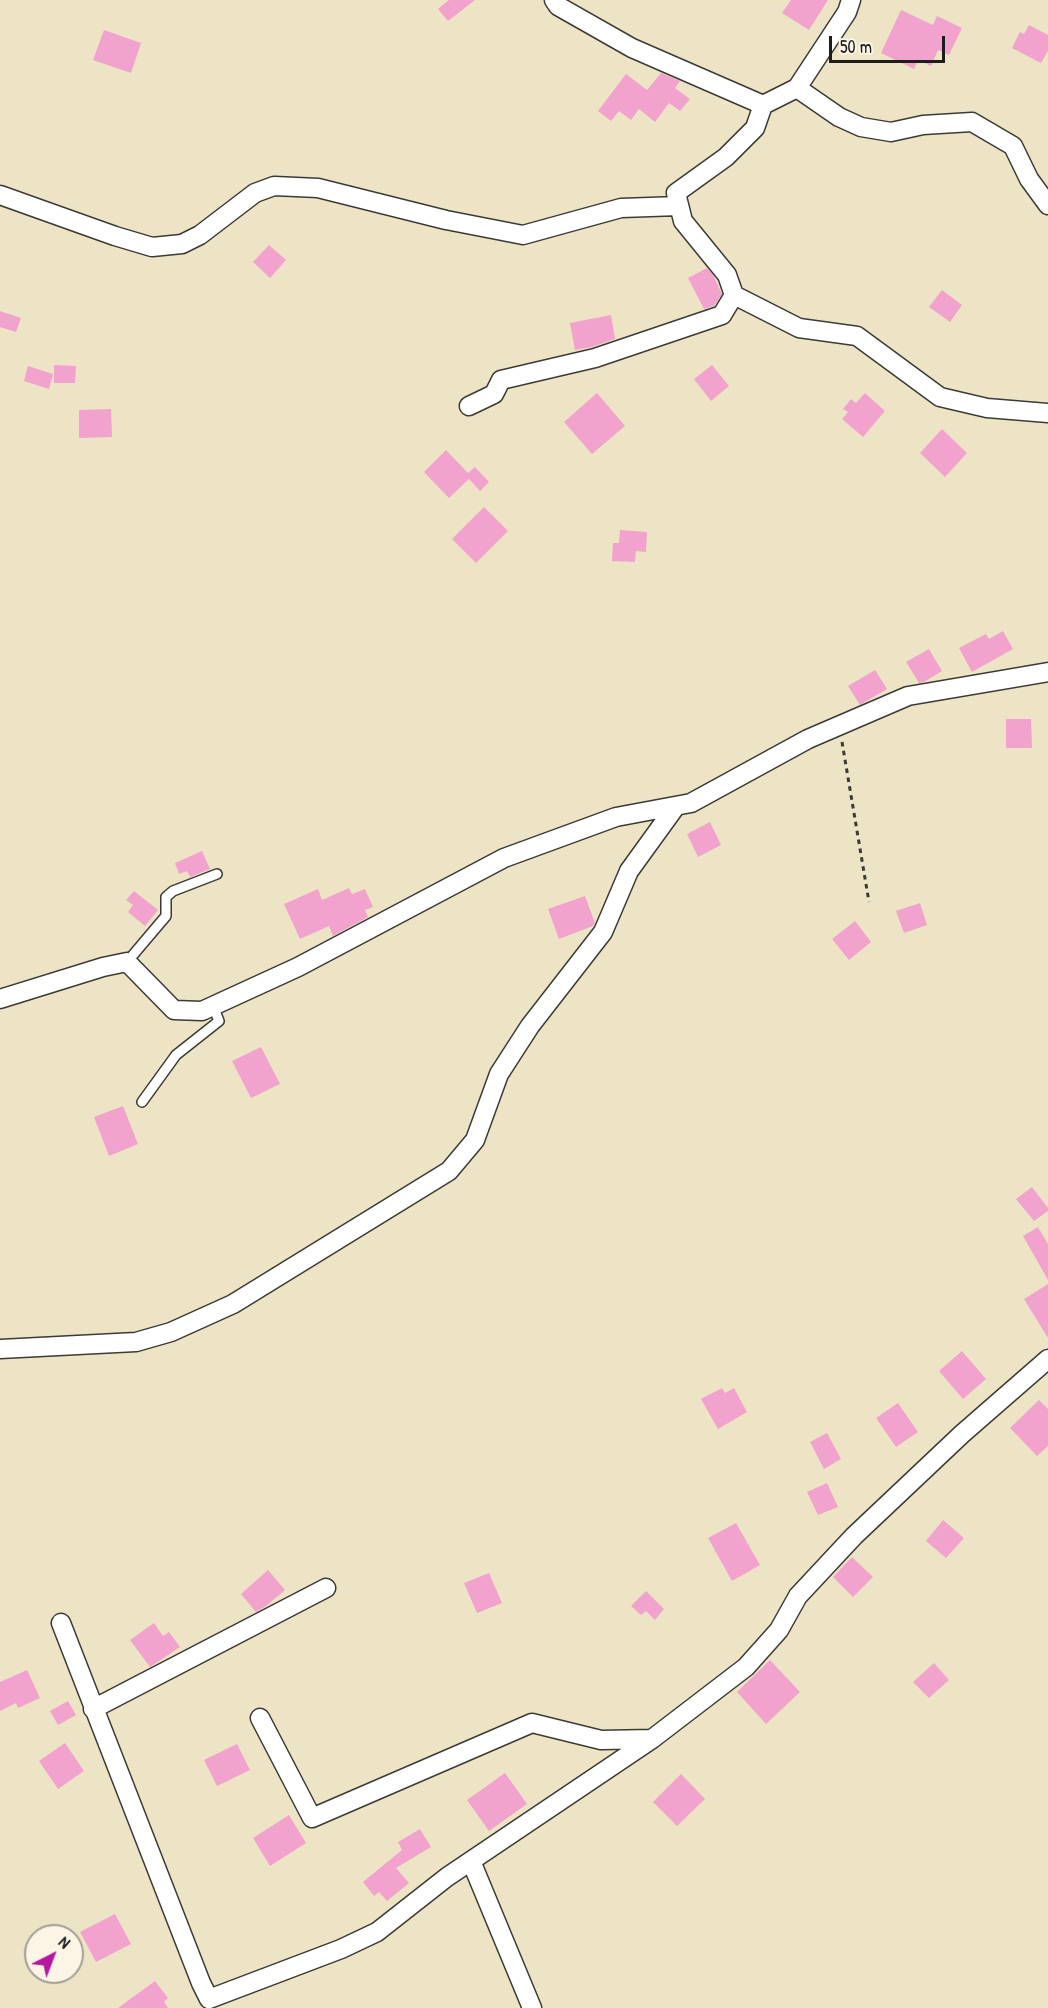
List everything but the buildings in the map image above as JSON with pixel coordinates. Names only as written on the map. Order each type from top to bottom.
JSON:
[{"type":"street","points":[[554,0],[558,6],[632,48],[763,105]]},
{"type":"street","points":[[851,0],[847,12],[797,88],[763,105],[755,128],[726,157],[676,193],[683,221],[727,275],[734,295],[799,328],[857,336],[940,397],[987,408],[1048,413]]},
{"type":"street","points":[[797,88],[839,117],[861,127],[891,132],[923,125],[972,122],[1013,146],[1029,179],[1048,205]]},
{"type":"street","points":[[0,195],[152,247],[182,244],[200,235],[255,193],[274,186],[318,188],[446,220],[523,235],[621,208],[679,206]]},
{"type":"street","points":[[469,406],[494,394],[501,380],[596,358],[722,315],[734,295]]},
{"type":"street","points":[[0,999],[103,967],[127,962],[174,1010],[202,1011],[298,967],[504,858],[616,817],[691,803],[808,739],[908,696],[1048,672]]},
{"type":"street","points":[[0,1349],[136,1342],[171,1332],[233,1304],[449,1171],[475,1140],[499,1074],[530,1026],[603,932],[629,871],[676,806]]},
{"type":"street","points":[[61,1623],[209,2000],[341,1949],[377,1932],[447,1877],[652,1739],[746,1667],[779,1630],[798,1596],[854,1536],[962,1434],[1048,1359]]},
{"type":"street","points":[[93,1709],[326,1588]]},
{"type":"street","points":[[260,1718],[312,1818],[532,1723],[601,1740],[652,1739]]},
{"type":"street","points":[[471,1861],[532,2008]]},
{"type":"lane","points":[[127,962],[166,916],[166,897],[173,891],[217,874]]},
{"type":"lane","points":[[142,1102],[176,1055],[219,1021],[213,1006]]},
{"type":"path","points":[[839,725],[869,902]]}]
